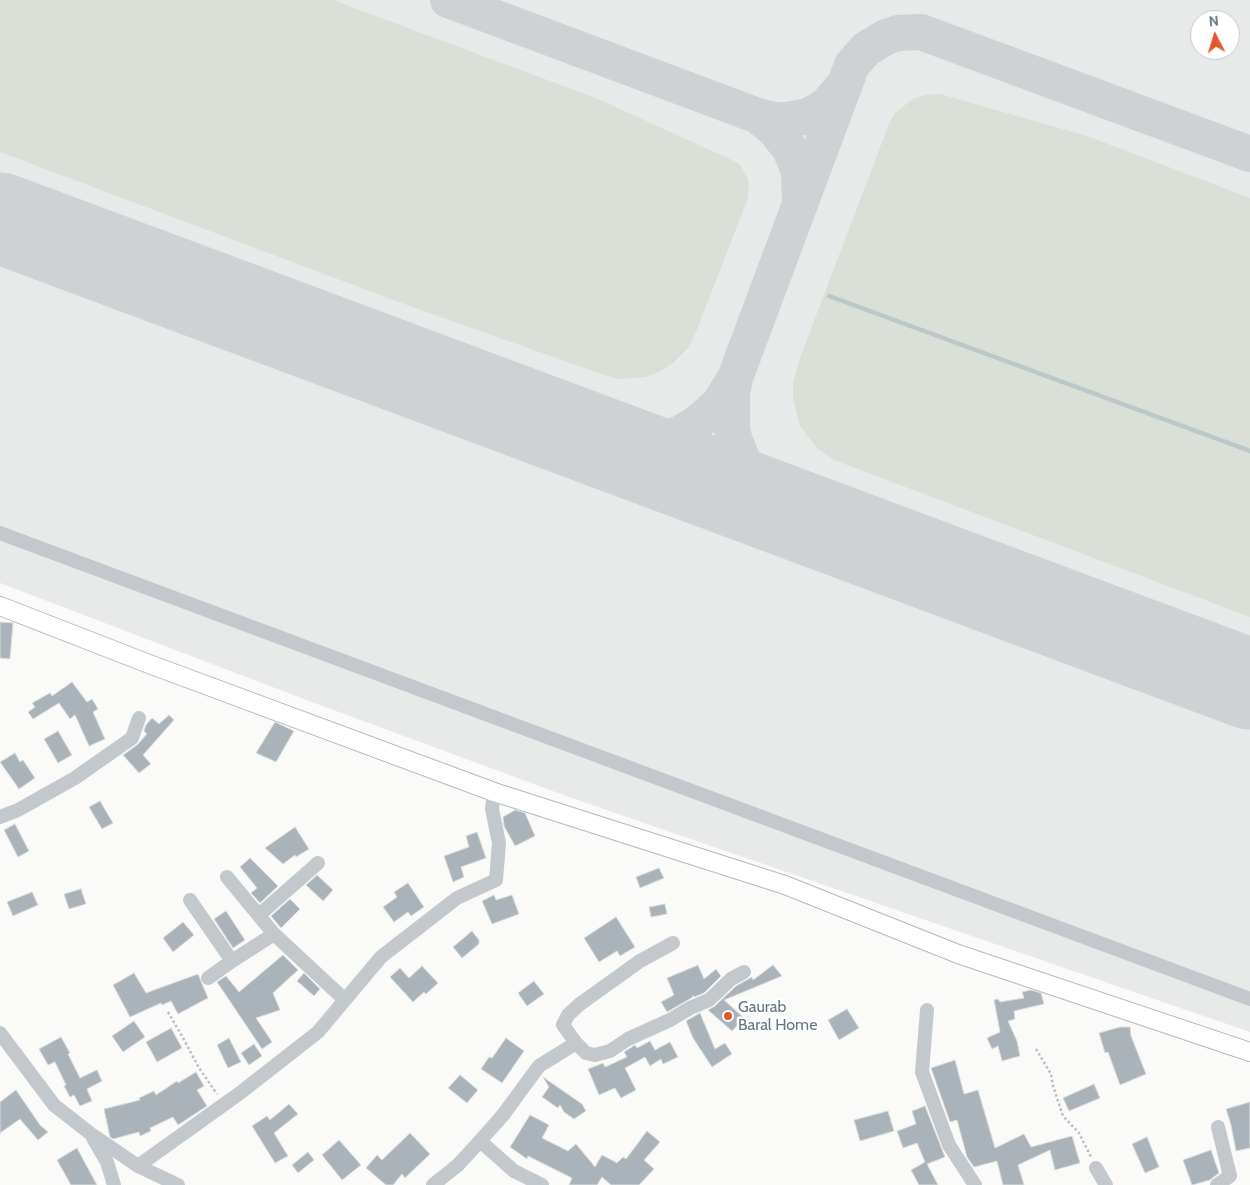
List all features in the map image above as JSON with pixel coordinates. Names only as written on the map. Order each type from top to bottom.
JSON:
[{"type":"main road","points":[[0,606],[149,664],[494,792],[784,885],[958,954],[1250,1052]]},
{"type":"street","points":[[0,533],[1250,999]]},
{"type":"street","points":[[0,817],[18,810],[75,778],[132,738],[139,718]]},
{"type":"street","points":[[138,1166],[224,1104],[318,1032],[381,958],[457,898],[496,880],[499,843],[492,809],[494,792]]},
{"type":"street","points":[[259,915],[318,863]]},
{"type":"street","points":[[227,876],[274,934],[344,1000]]},
{"type":"street","points":[[190,900],[232,961]]},
{"type":"street","points":[[208,978],[274,934]]},
{"type":"street","points":[[673,943],[640,961],[580,1004],[568,1015],[564,1025],[576,1043],[586,1053],[595,1055],[610,1050],[628,1039],[709,1000],[731,979],[744,972]]},
{"type":"street","points":[[927,1010],[922,1072],[949,1145],[975,1185]]},
{"type":"street","points":[[0,1033],[54,1105],[90,1134],[138,1166],[178,1185]]},
{"type":"street","points":[[433,1185],[458,1165],[480,1141],[503,1115],[539,1066],[576,1043]]},
{"type":"street","points":[[1217,1185],[1230,1176],[1218,1127]]},
{"type":"street","points":[[90,1134],[107,1162],[114,1185]]},
{"type":"street","points":[[480,1141],[514,1171],[542,1185]]},
{"type":"street","points":[[1096,1168],[1106,1185]]},
{"type":"path","points":[[168,1012],[199,1068],[224,1104]]},
{"type":"path","points":[[1036,1049],[1051,1074],[1052,1086],[1063,1116],[1079,1133],[1089,1150],[1096,1168]]},
{"type":"shaded area","points":[[0,0],[1250,0],[1250,1032],[569,797],[309,701],[0,583]]},
{"type":"shaded area","points":[[0,0],[333,0],[598,99],[734,161],[740,165],[747,177],[749,183],[748,198],[688,348],[672,364],[659,372],[645,377],[620,379],[604,375],[396,301],[0,152]]},
{"type":"shaded area","points":[[940,94],[1087,136],[1250,198],[1250,617],[834,460],[817,448],[800,426],[793,399],[793,383],[800,358],[889,124],[895,113],[913,99],[926,95]]},
{"type":"building","points":[[0,622],[13,623],[10,659],[0,658]]},
{"type":"building","points":[[72,682],[87,702],[92,699],[98,709],[93,712],[105,739],[89,746],[75,715],[70,719],[59,703],[33,719],[28,712],[35,707],[32,703],[50,693],[52,696]]},
{"type":"building","points":[[169,715],[174,720],[143,755],[151,764],[139,773],[123,755],[137,745],[147,734],[144,731],[152,718],[159,724]]},
{"type":"building","points":[[275,722],[294,731],[276,762],[256,753]]},
{"type":"building","points":[[58,731],[72,755],[58,763],[44,739]]},
{"type":"building","points":[[15,753],[20,762],[23,760],[35,778],[19,789],[0,762]]},
{"type":"building","points":[[100,801],[113,823],[102,829],[89,807]]},
{"type":"building","points":[[515,810],[525,813],[535,836],[515,846],[504,826],[503,817]]},
{"type":"building","points":[[15,824],[29,851],[18,857],[4,830]]},
{"type":"building","points":[[295,827],[309,849],[296,857],[295,855],[283,864],[265,848]]},
{"type":"building","points":[[477,832],[486,858],[461,867],[464,877],[453,882],[444,856],[469,847],[466,836]]},
{"type":"building","points":[[250,858],[278,886],[260,903],[251,893],[257,888],[240,867]]},
{"type":"building","points":[[659,868],[664,878],[640,888],[636,877]]},
{"type":"building","points":[[317,875],[333,890],[323,901],[306,885]]},
{"type":"building","points":[[408,883],[424,907],[411,916],[408,912],[394,922],[383,907],[397,897],[394,892]]},
{"type":"building","points":[[81,889],[86,904],[69,909],[64,894]]},
{"type":"building","points":[[32,892],[38,905],[13,916],[7,902]]},
{"type":"building","points":[[494,895],[496,900],[512,895],[519,914],[492,924],[482,901]]},
{"type":"building","points":[[290,899],[300,909],[281,928],[271,916]]},
{"type":"building","points":[[665,904],[667,914],[651,917],[649,907]]},
{"type":"building","points":[[226,911],[245,940],[233,948],[214,919]]},
{"type":"building","points":[[616,917],[635,947],[620,956],[617,951],[599,962],[584,938]]},
{"type":"building","points":[[183,922],[194,935],[173,952],[163,938]]},
{"type":"building","points":[[472,931],[479,940],[479,944],[462,958],[453,947]]},
{"type":"building","points":[[283,955],[298,970],[273,993],[280,1010],[256,1018],[272,1042],[262,1049],[217,982],[226,976],[239,992]]},
{"type":"building","points":[[698,965],[704,979],[716,969],[721,976],[704,993],[694,997],[693,995],[693,997],[667,1012],[661,1002],[674,995],[667,978]]},
{"type":"building","points":[[773,965],[782,976],[724,1000],[744,1018],[732,1031],[708,1010],[715,1006],[736,986],[752,977],[753,980]]},
{"type":"building","points":[[422,966],[438,983],[413,1002],[390,977],[400,968],[409,978]]},
{"type":"building","points":[[134,973],[146,993],[198,974],[208,998],[178,1014],[171,1001],[162,1005],[161,1003],[130,1017],[113,985]]},
{"type":"building","points":[[304,973],[320,989],[314,996],[297,981]]},
{"type":"building","points":[[534,981],[544,994],[527,1006],[518,993]]},
{"type":"building","points":[[1031,990],[1041,993],[1044,1004],[1014,1011],[1015,1019],[1008,1021],[1017,1041],[1020,1056],[1002,1061],[998,1046],[992,1049],[987,1038],[1000,1032],[994,1000],[998,999],[1000,1002],[1024,998],[1022,992]]},
{"type":"building","points":[[847,1009],[859,1028],[839,1040],[828,1020]]},
{"type":"building","points":[[700,1013],[715,1049],[725,1043],[732,1054],[712,1067],[693,1038],[686,1021]]},
{"type":"building","points":[[134,1021],[145,1037],[123,1052],[112,1036]]},
{"type":"building","points":[[1120,1027],[1130,1027],[1131,1036],[1146,1074],[1120,1085],[1108,1052],[1105,1053],[1099,1033]]},
{"type":"building","points":[[171,1028],[182,1048],[157,1062],[146,1042]]},
{"type":"building","points":[[61,1037],[80,1078],[97,1070],[102,1081],[87,1089],[92,1101],[80,1106],[74,1095],[70,1097],[55,1062],[48,1065],[39,1049]]},
{"type":"building","points":[[229,1038],[241,1062],[228,1068],[217,1045]]},
{"type":"building","points":[[506,1038],[524,1051],[502,1083],[481,1069],[489,1057],[492,1058]]},
{"type":"building","points":[[650,1041],[655,1050],[670,1042],[678,1057],[663,1064],[661,1059],[650,1066],[645,1057],[625,1068],[636,1090],[621,1098],[615,1088],[599,1095],[588,1069],[603,1063],[605,1067],[627,1057],[624,1052],[635,1045],[637,1048]]},
{"type":"building","points":[[254,1044],[262,1056],[249,1065],[241,1053]]},
{"type":"building","points":[[955,1060],[964,1094],[978,1090],[995,1148],[1024,1134],[1031,1147],[1072,1136],[1080,1163],[1055,1170],[1050,1150],[1018,1165],[1024,1185],[1003,1185],[997,1161],[974,1167],[967,1157],[957,1120],[950,1122],[931,1068]]},
{"type":"building","points":[[196,1072],[204,1086],[197,1090],[207,1106],[178,1125],[173,1117],[150,1128],[151,1131],[140,1136],[139,1132],[113,1139],[110,1137],[104,1109],[140,1100],[139,1098],[154,1091],[156,1095],[177,1081],[178,1083]]},
{"type":"building","points":[[460,1075],[478,1090],[467,1103],[448,1088]]},
{"type":"building","points":[[543,1077],[582,1104],[586,1111],[574,1119],[564,1112],[560,1105],[558,1108],[542,1097],[549,1087]]},
{"type":"building","points":[[1094,1084],[1100,1098],[1069,1111],[1063,1098]]},
{"type":"building","points":[[16,1090],[40,1125],[48,1132],[38,1140],[20,1119],[0,1133],[0,1102]]},
{"type":"building","points":[[1250,1102],[1250,1148],[1236,1151],[1226,1109]]},
{"type":"building","points":[[289,1104],[298,1114],[274,1133],[288,1156],[275,1163],[252,1126],[267,1116],[270,1120]]},
{"type":"building","points":[[925,1106],[945,1157],[927,1164],[938,1185],[919,1185],[911,1170],[925,1162],[917,1143],[903,1148],[897,1131],[916,1124],[912,1111]]},
{"type":"building","points":[[888,1111],[894,1131],[860,1141],[854,1120]]},
{"type":"building","points":[[530,1115],[549,1125],[542,1138],[568,1151],[576,1144],[595,1167],[602,1155],[617,1163],[623,1157],[626,1159],[647,1131],[660,1142],[644,1160],[654,1169],[639,1185],[611,1185],[602,1177],[597,1185],[569,1185],[572,1178],[528,1156],[527,1159],[510,1147]]},
{"type":"building","points":[[410,1133],[430,1154],[405,1178],[402,1174],[393,1185],[386,1185],[366,1168],[377,1155],[382,1160]]},
{"type":"building","points":[[1147,1137],[1159,1167],[1145,1173],[1132,1144]]},
{"type":"building","points":[[339,1140],[361,1165],[342,1180],[322,1155]]},
{"type":"building","points":[[77,1148],[97,1185],[71,1185],[57,1160]]},
{"type":"building","points":[[1211,1150],[1219,1173],[1210,1180],[1192,1185],[1183,1160]]},
{"type":"building","points":[[308,1152],[314,1160],[298,1173],[292,1165]]},
{"type":"waterway","points":[[829,296],[1250,451]]},
{"type":"taxiway","points":[[448,0],[758,116]]},
{"type":"taxiway","points":[[799,516],[764,490],[744,463],[732,430],[732,393],[735,378],[852,65],[866,49],[886,37],[898,33],[921,32],[1250,154]]},
{"type":"taxiway","points":[[800,202],[799,172],[790,149],[774,129],[758,116],[775,120],[788,120],[808,116],[826,106],[843,86]]},
{"type":"taxiway","points":[[592,439],[617,443],[644,444],[681,433],[696,424],[719,404],[735,378]]},
{"type":"runway","points":[[0,218],[1250,684]]},
{"type":"place","name":"Gaurab Baral Home","points":[[728,1016]]}]
